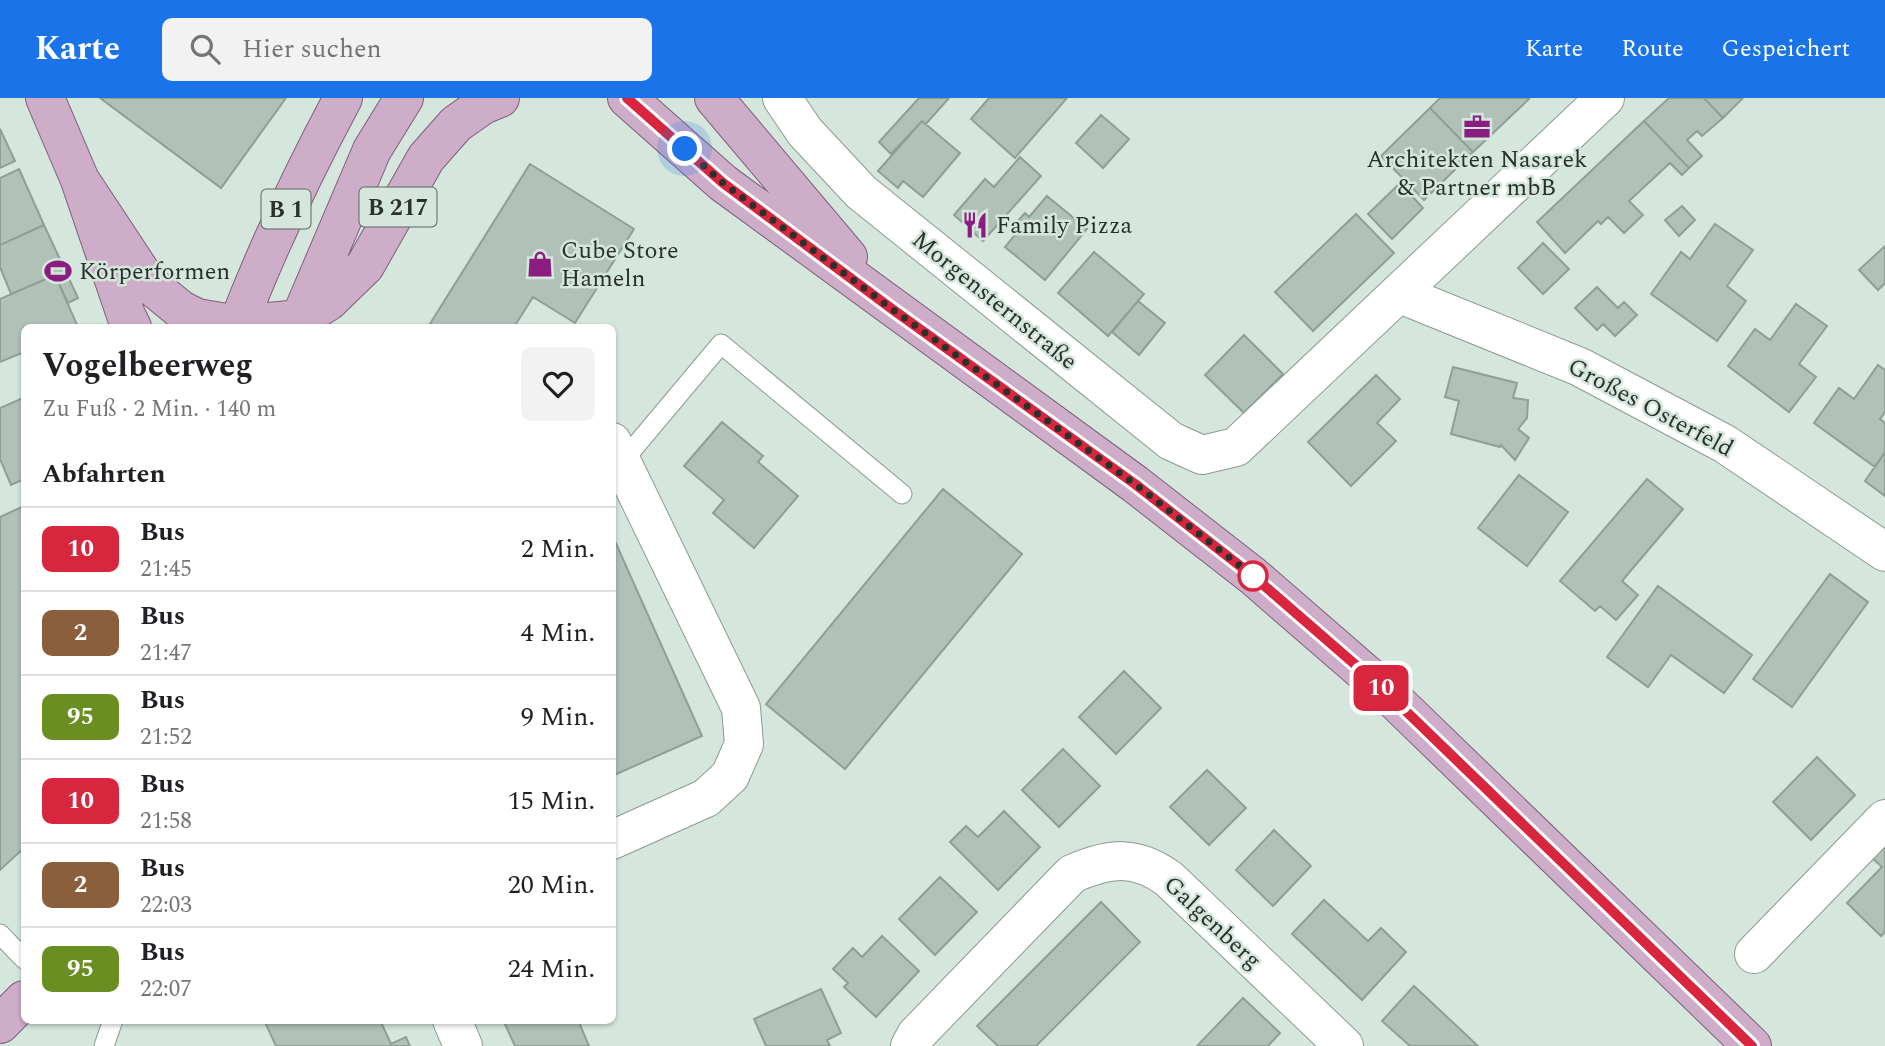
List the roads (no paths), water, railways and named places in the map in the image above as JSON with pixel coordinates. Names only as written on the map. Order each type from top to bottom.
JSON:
[{"type":"main road","points":[[45,98],[80,180],[131,324]]},
{"type":"main road","name":"B 1","points":[[238,324],[267,250],[308,163],[343,98]]},
{"type":"main road","name":"B 1","points":[[298,323],[372,150],[404,98]]},
{"type":"main road","name":"B 217","points":[[278,324],[298,323],[329,301],[365,266],[426,158],[456,124],[483,105],[499,98]]},
{"type":"main road","points":[[627,98],[723,183],[1135,484],[1253,576],[1381,687],[1752,1046]]},
{"type":"main road","points":[[714,98],[892,309]]},
{"type":"main road","name":"B 217","points":[[80,180],[148,283],[181,310],[197,318],[227,324]]},
{"type":"main road","points":[[0,1024],[21,1003]]},
{"type":"street","name":"Morgensternstraße","points":[[782,98],[805,132],[861,191],[1171,441],[1202,455],[1236,447],[1400,294]]},
{"type":"street","points":[[1400,294],[1605,98]]},
{"type":"street","name":"Großes Osterfeld","points":[[1400,294],[1580,367],[1725,444],[1885,552]]},
{"type":"street","points":[[616,838],[706,798],[730,776],[744,744],[741,708],[617,452]]},
{"type":"street","points":[[1755,954],[1885,819]]},
{"type":"street","name":"Galgenberg","points":[[913,1040],[1072,874],[1099,863],[1125,861],[1151,866],[1169,878],[1343,1046]]},
{"type":"street","points":[[454,1024],[463,1046]]},
{"type":"lane","points":[[617,452],[721,344],[902,494]]},
{"type":"lane","points":[[0,934],[21,956]]},
{"type":"lane","points":[[104,1046],[112,1024]]},
{"type":"place","name":"Architekten Nasarek & Partner mbB","points":[[1477,127]]},
{"type":"place","name":"Family Pizza","points":[[975,225]]},
{"type":"place","name":"Cube Store Hameln","points":[[540,264]]},
{"type":"place","name":"Körperformen","points":[[58,271]]}]
